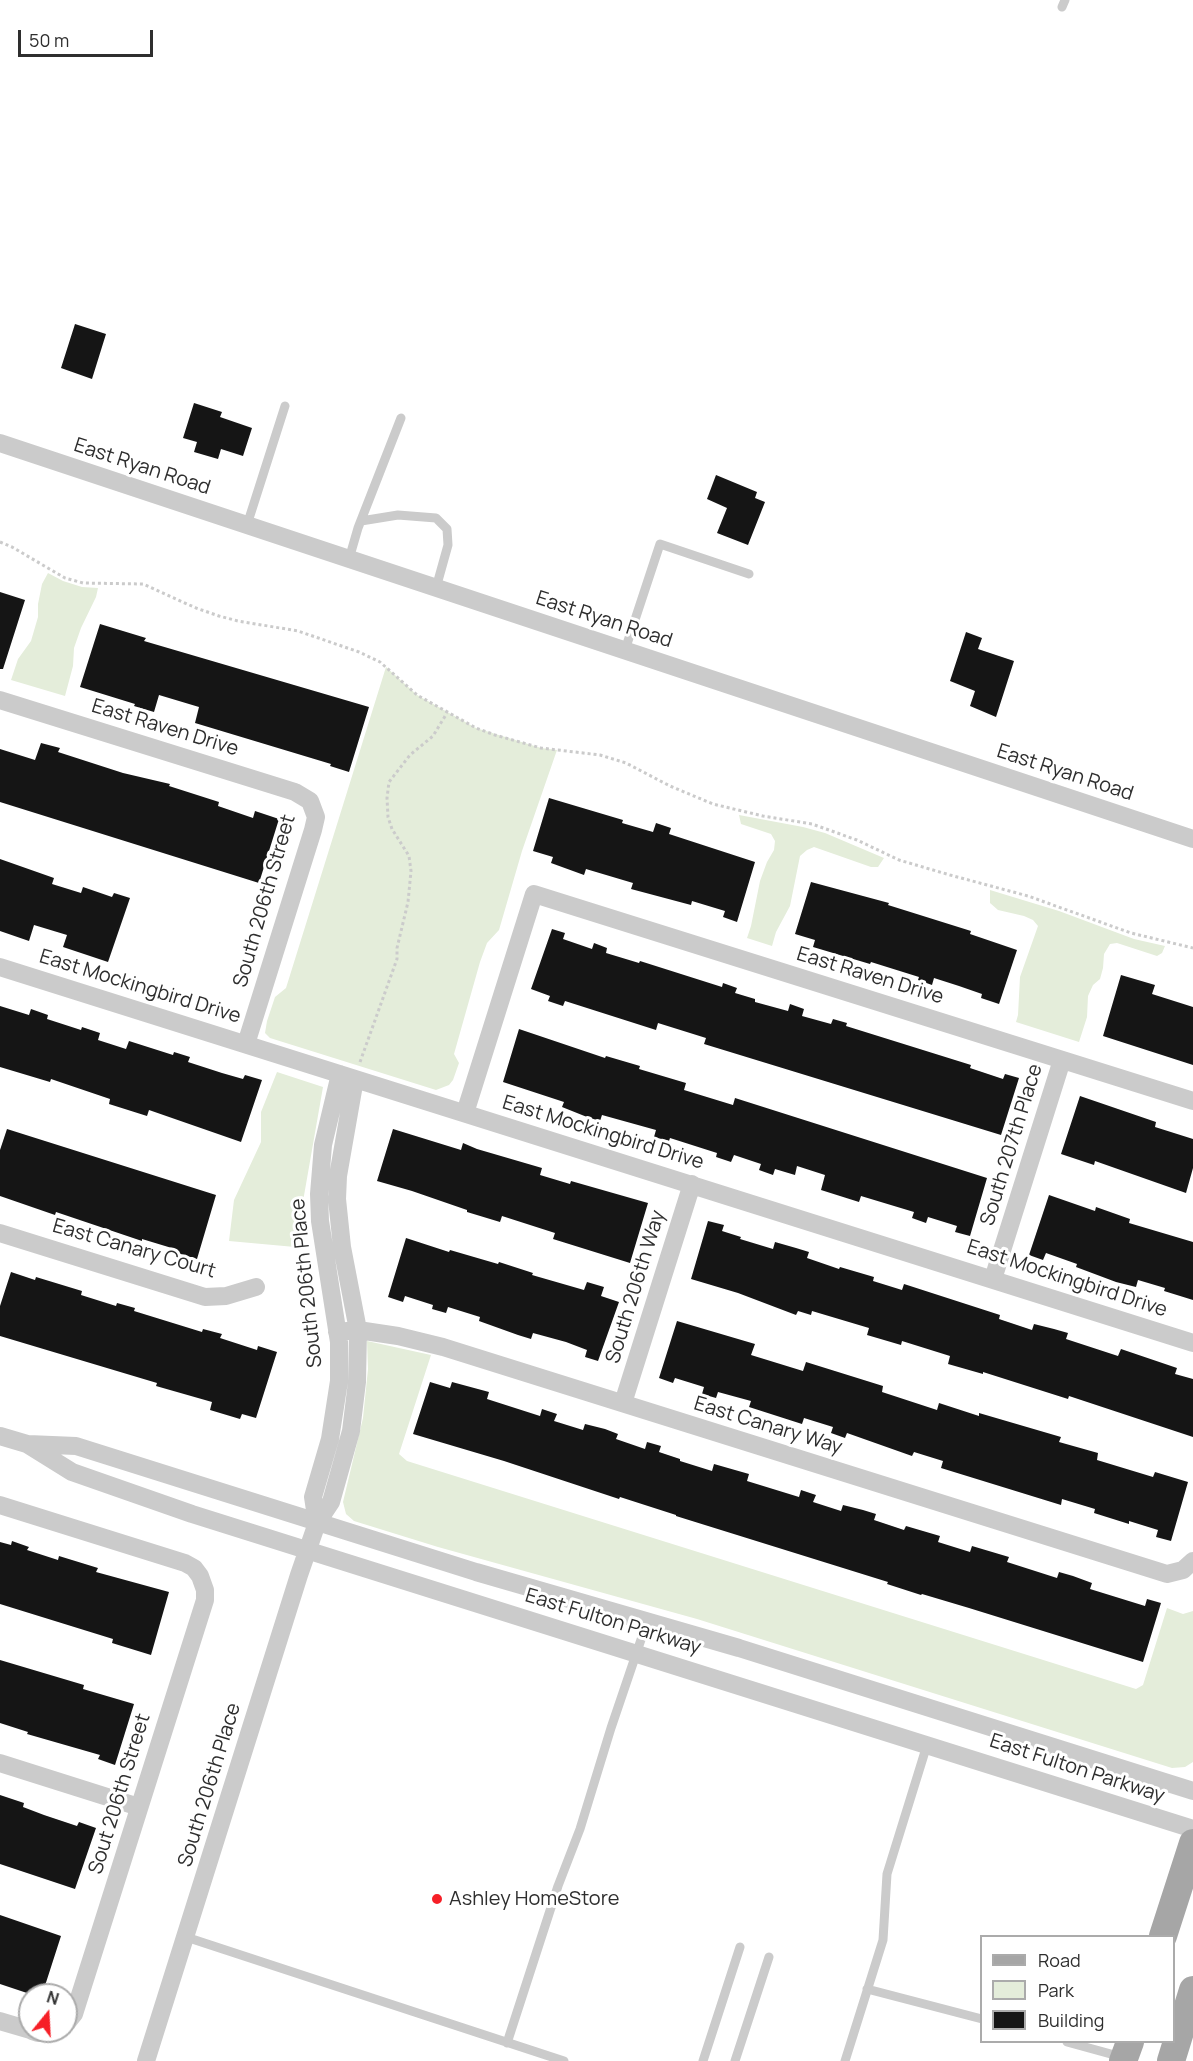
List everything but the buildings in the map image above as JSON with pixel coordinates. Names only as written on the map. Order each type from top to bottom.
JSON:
[{"type":"main road","points":[[1163,1935],[1193,1843]]},
{"type":"main road","points":[[1171,2061],[1193,1990]]},
{"type":"street","name":"East Ryan Road","points":[[0,443],[1193,839]]},
{"type":"street","name":"East Raven Drive","points":[[0,700],[295,792],[312,805]]},
{"type":"street","name":"South 206th Street","points":[[246,1044],[313,830],[316,817],[312,805]]},
{"type":"street","name":"East Raven Drive","points":[[465,1113],[534,894],[1193,1101]]},
{"type":"street","name":"East Mockingbird Drive","points":[[0,967],[1193,1343]]},
{"type":"street","name":"South 207th Place","points":[[993,1279],[1062,1060]]},
{"type":"street","name":"South 206th Place","points":[[146,2061],[316,1523],[331,1502],[351,1431],[357,1382],[358,1330],[342,1247],[337,1199],[348,1076]]},
{"type":"street","name":"South 206th Place","points":[[316,1523],[313,1497],[330,1439],[339,1381],[337,1332],[320,1221],[319,1194],[323,1145],[348,1076]]},
{"type":"street","name":"South 206th Way","points":[[623,1403],[692,1184]]},
{"type":"street","name":"East Canary Court","points":[[0,1233],[205,1297],[226,1296],[256,1287]]},
{"type":"street","name":"East Canary Way","points":[[337,1332],[358,1330],[398,1336],[443,1347],[1167,1574],[1188,1566]]},
{"type":"street","name":"East Fulton Parkway","points":[[0,1436],[27,1444],[76,1446],[316,1523],[739,1648],[1193,1791]]},
{"type":"street","name":"East Fulton Parkway","points":[[27,1444],[72,1472],[192,1514],[1193,1829]]},
{"type":"street","name":"Sout 206th Street","points":[[0,1505],[185,1563],[194,1568],[200,1576],[205,1590],[204,1600],[78,2004]]},
{"type":"street","points":[[0,1763],[140,1807]]},
{"type":"street","points":[[0,2021],[18,2027]]},
{"type":"lane","points":[[247,525],[285,406]]},
{"type":"lane","points":[[349,559],[361,521],[401,418]]},
{"type":"lane","points":[[361,521],[398,515],[436,518],[447,529],[448,545],[436,588]]},
{"type":"lane","points":[[625,650],[660,544],[749,574]]},
{"type":"lane","points":[[507,2043],[647,1622]]},
{"type":"lane","points":[[845,2061],[883,1940],[887,1874],[927,1745]]},
{"type":"lane","points":[[186,1937],[564,2061]]},
{"type":"lane","points":[[703,2061],[740,1947]]},
{"type":"lane","points":[[735,2061],[769,1957]]},
{"type":"lane","points":[[867,1989],[980,2019]]},
{"type":"lane","points":[[1072,2043],[1126,2055]]},
{"type":"path","points":[[0,542],[65,578],[83,584],[143,584],[219,616],[298,631],[348,648],[381,662],[417,694],[476,729],[541,748],[600,755],[617,760],[713,804],[763,816],[812,824],[857,840],[899,860],[1028,896],[1131,933],[1193,948]]},
{"type":"path","points":[[348,1076],[361,1056],[397,959],[397,948],[408,902],[411,871],[409,856],[392,830],[388,817],[387,798],[390,782],[410,755],[433,736],[447,713]]},
{"type":"green space","points":[[48,573],[82,587],[98,588],[74,648],[73,666],[65,696],[11,680],[18,659],[31,641],[38,617],[42,584]]},
{"type":"green space","points":[[386,667],[417,695],[476,728],[541,748],[557,750],[522,851],[499,930],[487,943],[480,962],[454,1054],[459,1063],[453,1080],[449,1085],[436,1090],[270,1038],[265,1033],[275,997],[286,988]]},
{"type":"green space","points":[[739,815],[825,833],[884,858],[878,867],[871,867],[814,847],[807,850],[800,856],[790,906],[776,932],[772,946],[747,938],[760,881],[774,850],[775,841],[771,834],[741,824]]},
{"type":"green space","points":[[990,890],[1059,911],[1134,939],[1165,946],[1162,953],[1157,956],[1117,943],[1110,944],[1104,954],[1100,979],[1093,985],[1088,996],[1087,1017],[1079,1042],[1016,1022],[1020,977],[1038,926],[1033,920],[1024,916],[998,910],[990,903]]},
{"type":"green space","points":[[277,1072],[323,1087],[295,1247],[229,1241],[234,1200],[261,1142],[261,1112]]},
{"type":"green space","points":[[367,1341],[431,1355],[399,1454],[407,1461],[1136,1689],[1143,1685],[1167,1608],[1183,1614],[1193,1611],[1193,1762],[1185,1767],[1172,1768],[697,1619],[438,1547],[354,1521],[346,1514],[343,1502],[363,1418],[368,1369]]},
{"type":"place","name":"Ashley HomeStore","points":[[437,1899]]}]
